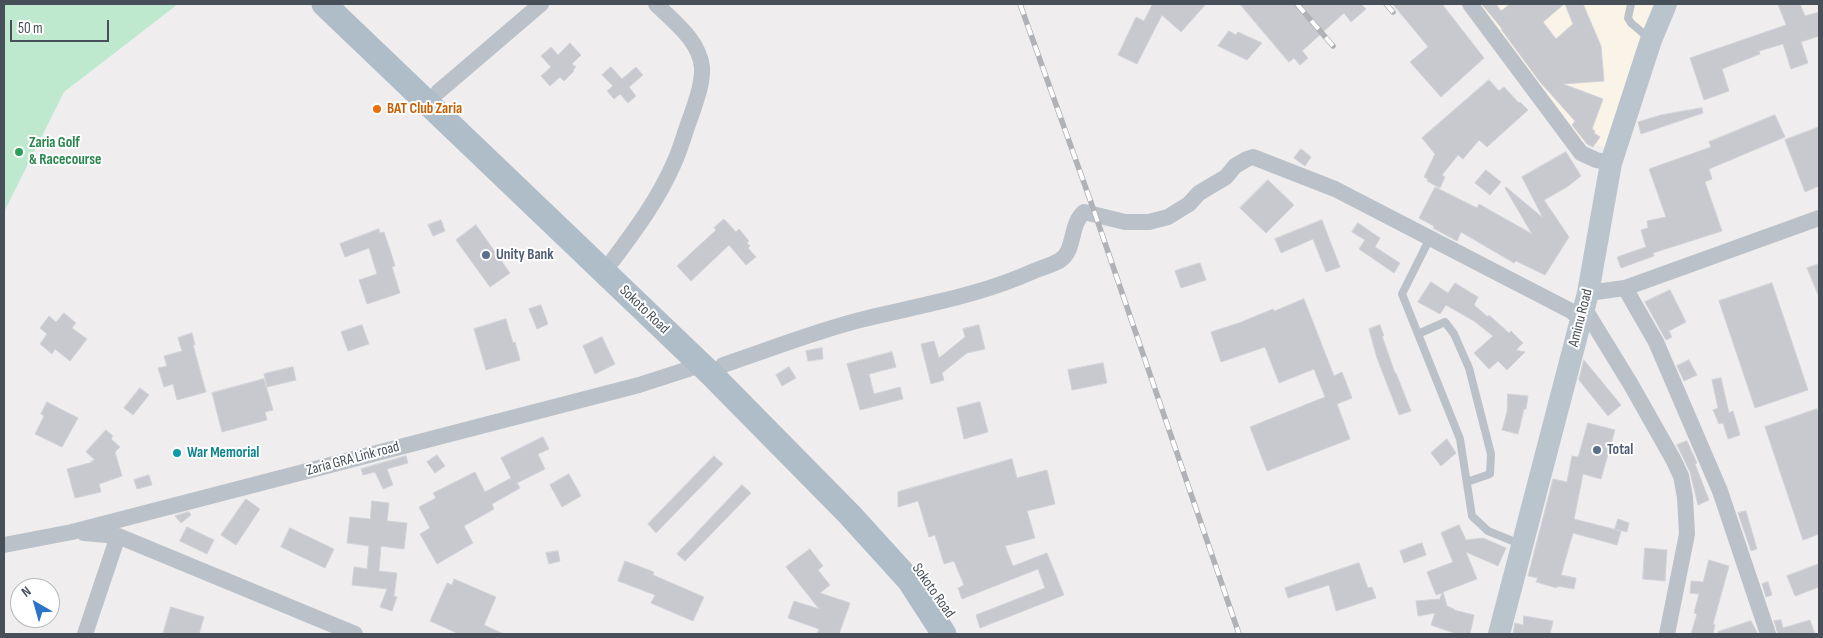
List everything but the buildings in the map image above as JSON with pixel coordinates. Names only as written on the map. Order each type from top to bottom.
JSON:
[{"type":"main road","name":"Sokoto Road","points":[[324,4],[712,365],[892,536],[921,570],[944,603],[962,634]]},
{"type":"main road","name":"Sokoto Road","points":[[346,4],[613,260],[880,547],[908,580],[944,634]]},
{"type":"street","points":[[438,92],[541,4]]},
{"type":"street","points":[[613,260],[637,228],[657,196],[674,163],[701,82],[702,67],[691,38],[656,4]]},
{"type":"street","points":[[1470,4],[1581,153],[1596,160],[1611,163]]},
{"type":"street","name":"Aminu Road","points":[[1499,634],[1584,307],[1611,163],[1651,40],[1666,4]]},
{"type":"street","name":"Zaria GRA Link road","points":[[4,545],[72,532],[639,385],[858,321],[901,310],[932,305],[1009,282],[1059,261],[1067,253],[1075,225],[1084,212],[1125,222],[1149,222],[1168,217],[1189,204],[1199,193],[1226,177],[1235,166],[1247,159],[1253,158],[1335,190],[1430,238]]},
{"type":"street","points":[[1430,238],[1571,311],[1625,288],[1819,218]]},
{"type":"street","points":[[1625,288],[1656,342],[1720,490],[1768,634]]},
{"type":"street","points":[[1584,307],[1630,383],[1674,460],[1681,476],[1686,497],[1687,534],[1667,634]]},
{"type":"street","points":[[72,532],[118,536],[355,634]]},
{"type":"street","points":[[86,634],[118,536]]},
{"type":"lane","points":[[1631,4],[1628,18],[1631,23],[1651,40]]},
{"type":"lane","points":[[1430,238],[1402,294],[1460,439],[1472,516],[1488,532],[1522,544]]},
{"type":"lane","points":[[1418,334],[1445,322],[1454,334],[1469,368],[1491,454],[1490,474],[1466,482]]},
{"type":"shaded area","points":[[1473,4],[1668,4],[1609,148],[1578,141]]},
{"type":"green space","name":"Zaria Golf & Racecourse","points":[[4,4],[178,4],[64,92],[4,212]]},
{"type":"railway","points":[[1020,4],[1093,208],[1239,634]]},
{"type":"railway","points":[[1297,4],[1333,46]]},
{"type":"railway","points":[[1386,4],[1393,12]]},
{"type":"place","name":"BAT Club Zaria","points":[[377,109]]},
{"type":"place","name":"Zaria Golf & Racecourse","points":[[19,152]]},
{"type":"place","name":"Unity Bank","points":[[486,255]]},
{"type":"place","name":"Total","points":[[1597,450]]},
{"type":"place","name":"War Memorial","points":[[177,453]]}]
